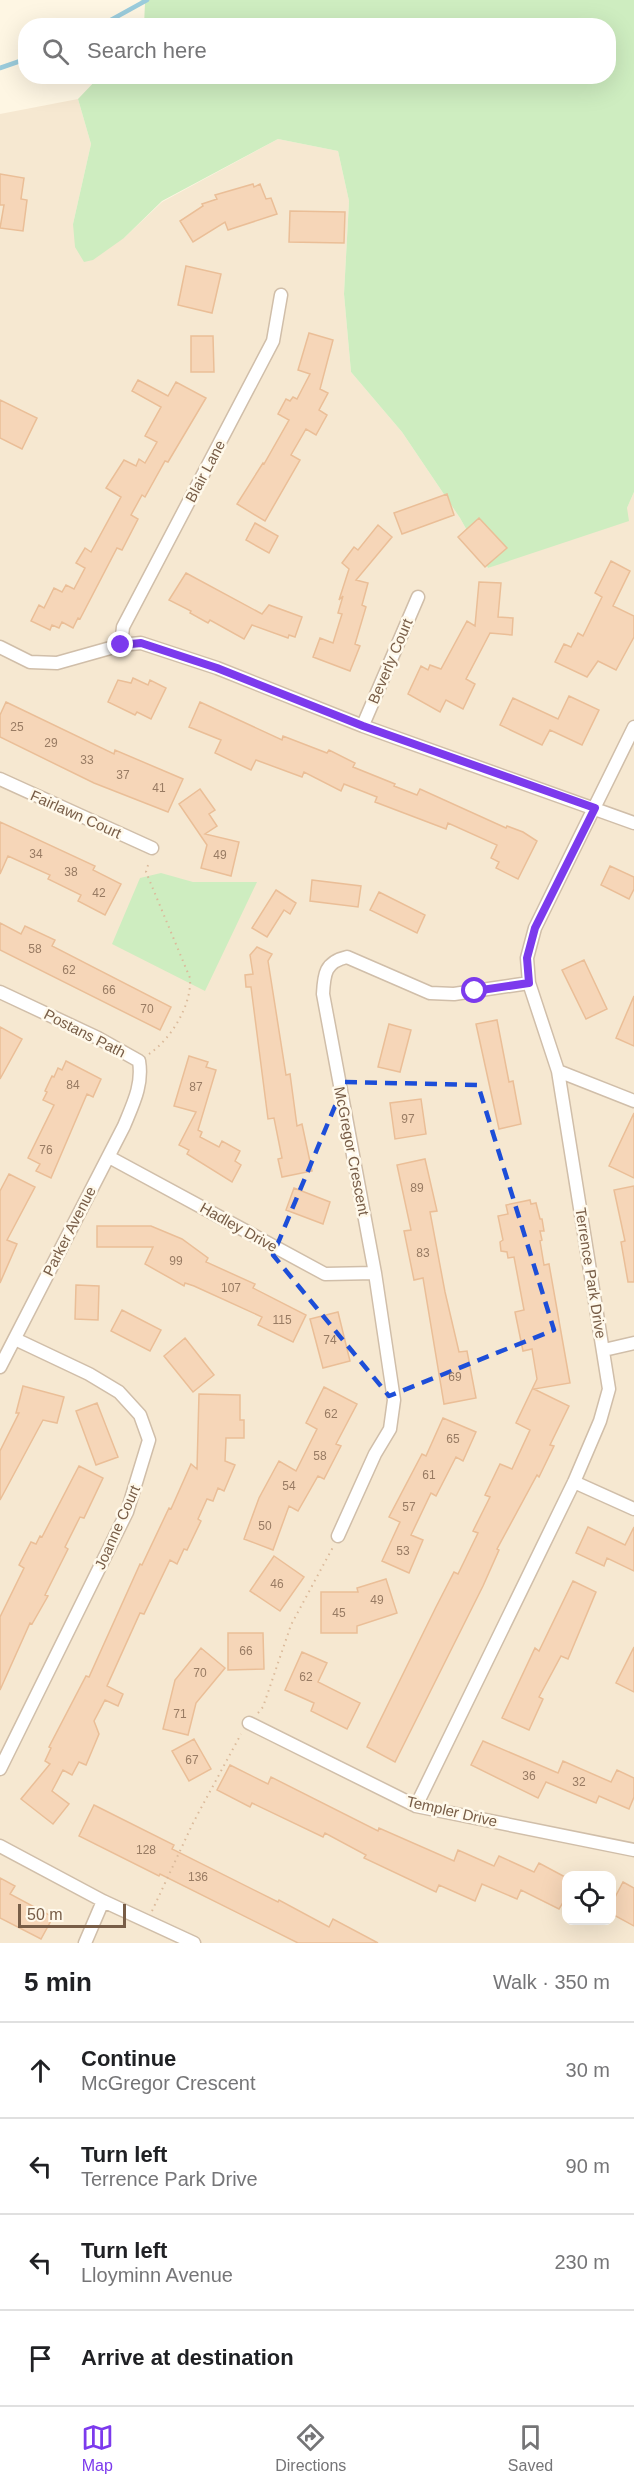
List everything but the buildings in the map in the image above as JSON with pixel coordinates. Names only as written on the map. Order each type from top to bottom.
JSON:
[{"type":"street","name":"Blair Lane","points":[[121,645],[123,627],[273,341],[281,295]]},
{"type":"street","name":"Beverly Court","points":[[363,725],[418,597]]},
{"type":"street","points":[[0,647],[30,662],[57,663],[121,645],[141,643],[217,668],[363,725],[634,822]]},
{"type":"street","name":"Terrence Park Drive","points":[[416,1806],[574,1482],[600,1421],[609,1389],[558,1071],[529,983],[527,958],[535,928],[634,727]]},
{"type":"street","name":"Fairlawn Court","points":[[0,779],[152,848]]},
{"type":"street","name":"McGregor Crescent","points":[[338,1536],[375,1454],[390,1429],[394,1400],[375,1273],[323,994],[324,972],[334,960],[347,957],[430,993],[454,994],[529,983]]},
{"type":"street","name":"Postans Path","points":[[0,992],[98,1038],[139,1061],[141,1075],[137,1094]]},
{"type":"street","points":[[558,1071],[634,1101]]},
{"type":"street","name":"Parker Avenue","points":[[0,1367],[109,1157],[137,1094]]},
{"type":"street","name":"Hadley Drive","points":[[109,1157],[325,1274],[375,1273]]},
{"type":"street","name":"Joanne Court","points":[[0,1769],[127,1512],[149,1440],[140,1415],[119,1392],[89,1374],[15,1339]]},
{"type":"street","points":[[604,1350],[634,1343]]},
{"type":"street","points":[[574,1482],[634,1509]]},
{"type":"street","name":"Templer Drive","points":[[249,1723],[416,1806],[634,1850]]},
{"type":"street","points":[[0,1846],[103,1901],[194,1943]]},
{"type":"street","points":[[85,1943],[103,1901]]},
{"type":"path","points":[[139,1061],[163,1044],[191,993],[190,978],[146,872],[152,848]]},
{"type":"path","points":[[147,1921],[231,1750],[262,1707],[291,1625],[338,1536]]},
{"type":"highlighted area","points":[[345,1082],[478,1085],[554,1330],[389,1396],[273,1255]]},
{"type":"shaded area","points":[[78,99],[91,144],[73,224],[124,238],[162,202],[278,139],[338,151],[349,201],[344,294],[351,372],[402,432],[460,518],[488,568],[627,508],[634,492],[634,1943],[0,1943],[0,114]]},
{"type":"green space","points":[[140,0],[634,0],[634,492],[627,508],[629,521],[488,568],[460,518],[402,432],[351,372],[344,294],[349,201],[338,151],[278,139],[162,201],[124,238],[93,260],[84,262],[75,247],[73,224],[91,144],[78,99],[92,84],[616,84],[616,18],[144,18],[145,3]]},
{"type":"green space","points":[[161,873],[193,882],[257,882],[205,991],[112,944],[140,878]]},
{"type":"waterway","points":[[114,18],[147,0]]},
{"type":"waterway","points":[[0,68],[18,62]]},
{"type":"route","points":[[121,645],[141,643],[217,668],[363,726],[595,808],[535,928],[527,958],[529,983],[475,991]]}]
